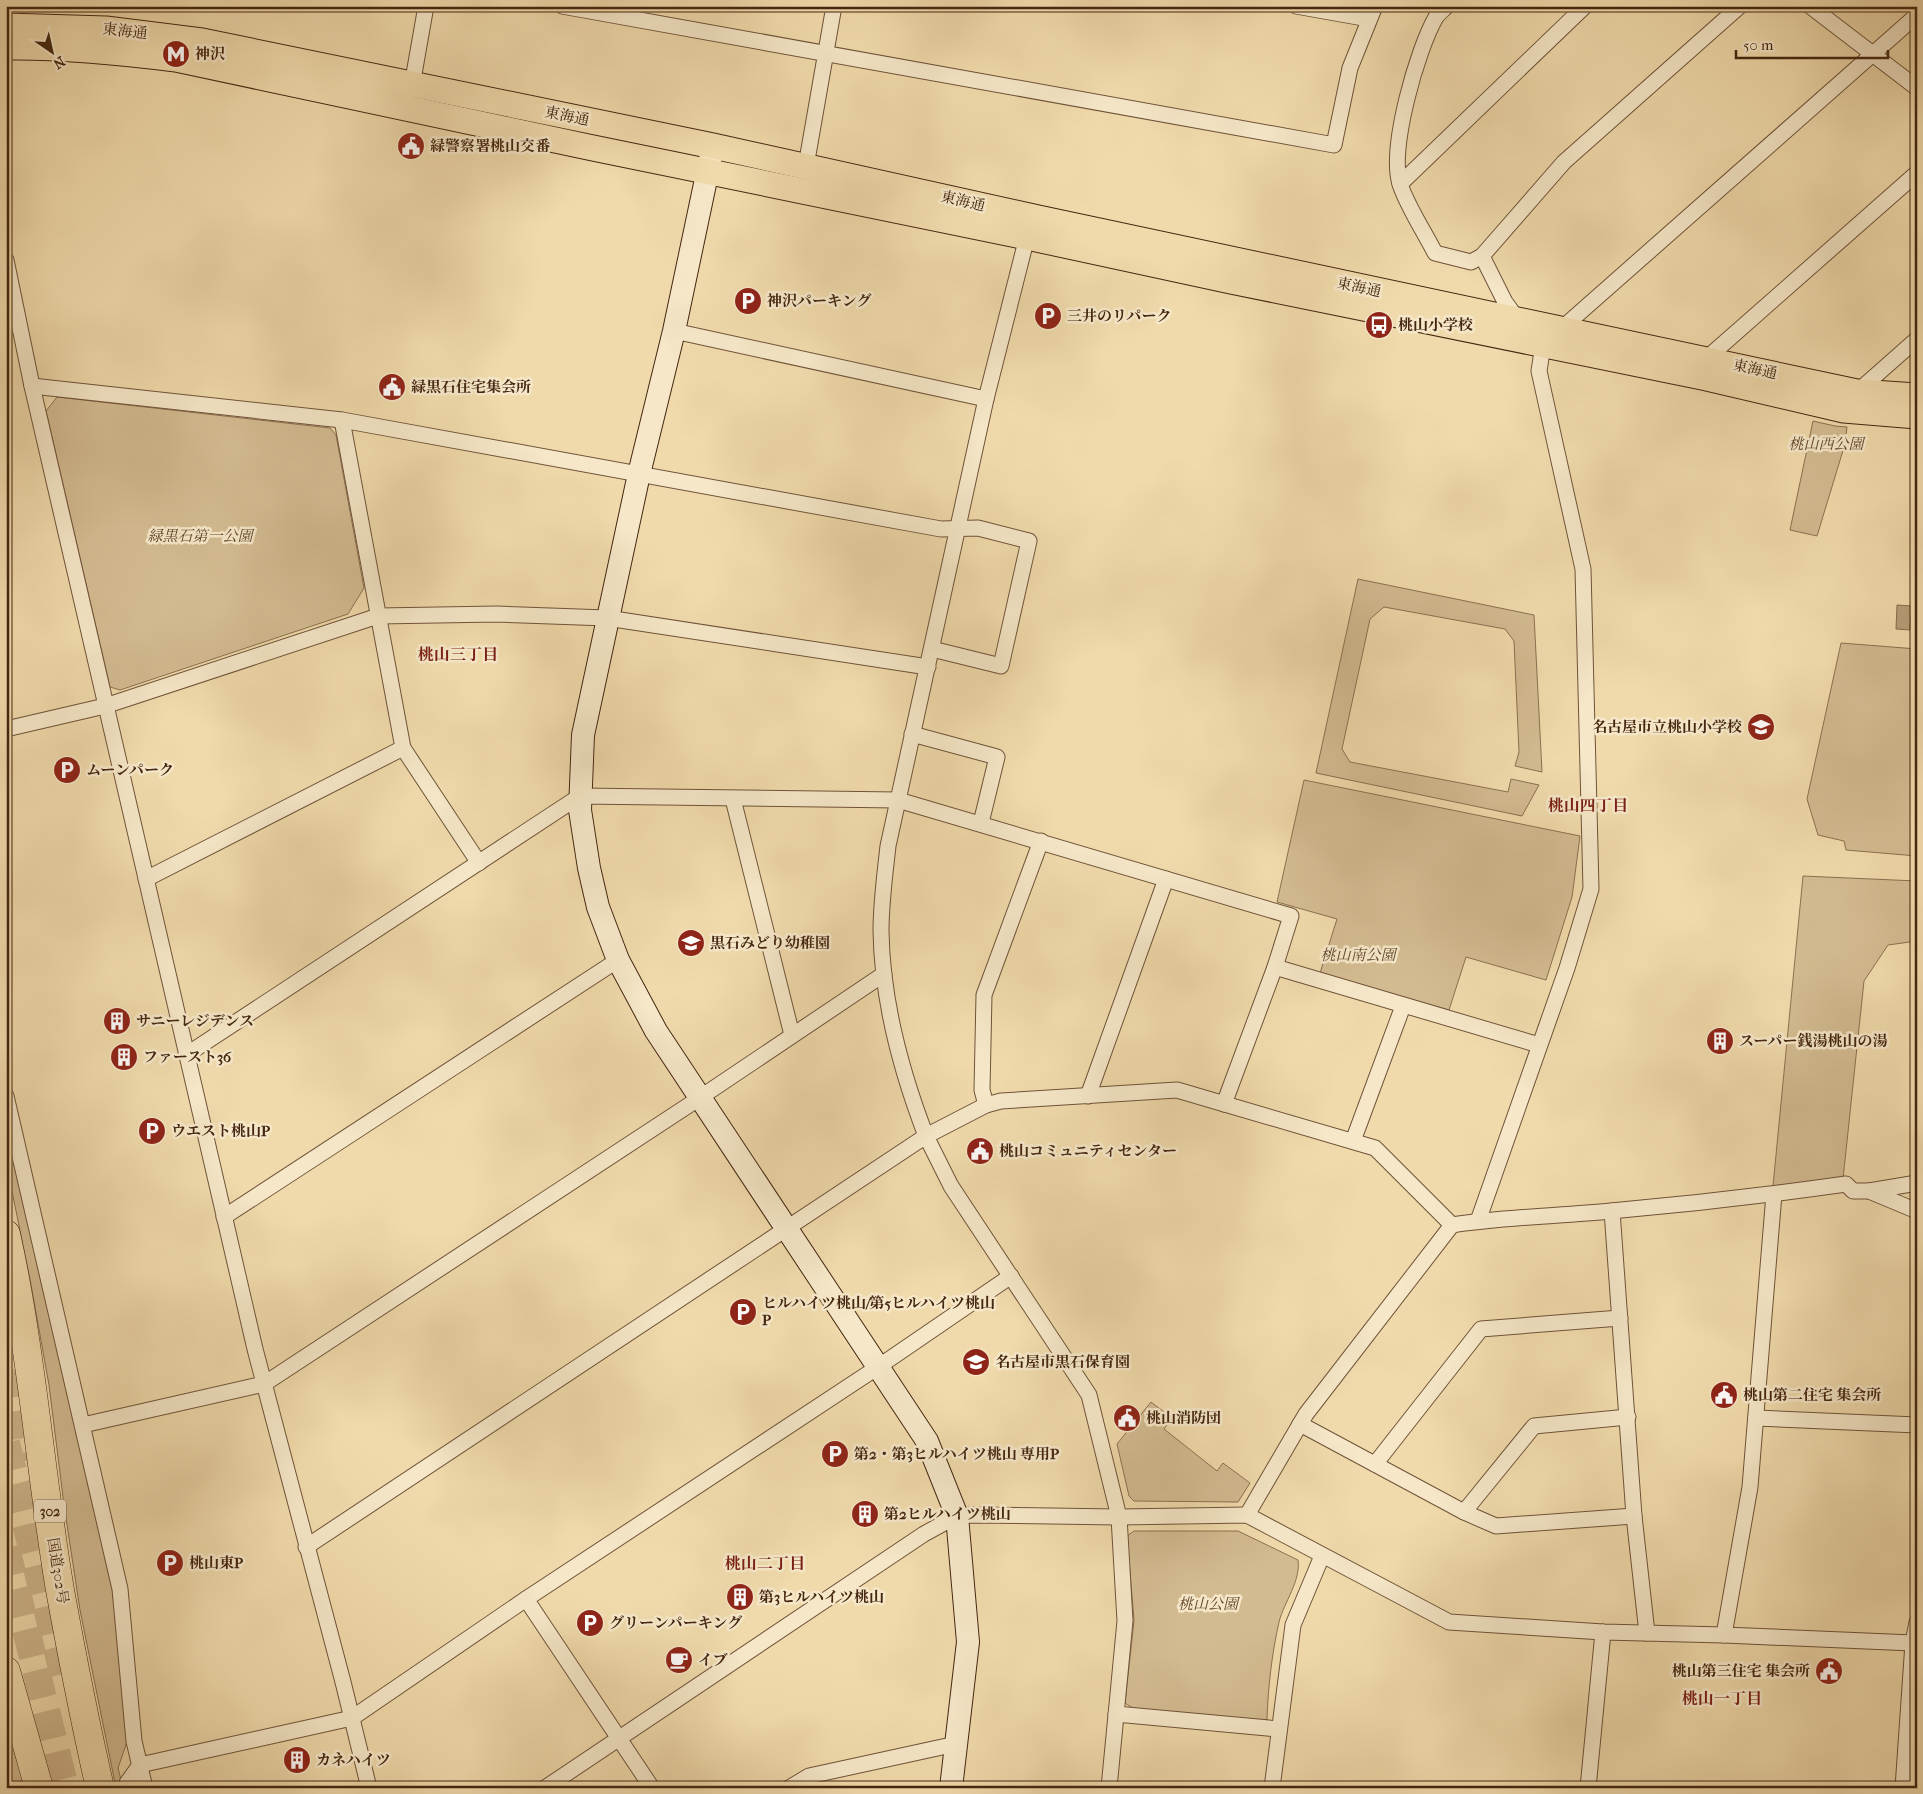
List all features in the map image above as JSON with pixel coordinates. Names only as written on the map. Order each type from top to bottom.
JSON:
[{"type":"highway","name":"国道302号","points":[[6,1234],[17,1281],[60,1590],[100,1788]]},
{"type":"highway","points":[[6,1671],[39,1788]]},
{"type":"main road","name":"東海通","points":[[6,26],[106,29],[202,40],[410,96],[707,171],[1027,236],[1231,281],[1551,337],[1706,359],[1857,392],[1917,396]]},
{"type":"main road","name":"東海通","points":[[6,47],[29,46],[108,51],[176,59],[713,146],[1518,321],[1551,337],[1707,378],[1844,410],[1917,416]]},
{"type":"street","points":[[410,96],[426,6]]},
{"type":"street","points":[[562,6],[1334,145],[1350,68],[1372,13],[1296,6]]},
{"type":"street","points":[[806,166],[834,6]]},
{"type":"street","points":[[1447,6],[1437,16],[1424,44],[1407,96],[1398,165],[1400,184],[1436,253],[1471,262],[1482,256],[1564,162],[1740,6]]},
{"type":"street","points":[[1400,184],[1585,6]]},
{"type":"street","points":[[1810,6],[1917,88]]},
{"type":"street","points":[[1478,1221],[1567,968],[1592,889],[1583,569],[1539,371],[1551,337],[1917,15]]},
{"type":"street","points":[[713,146],[674,331],[639,474],[583,735],[580,810],[592,882],[604,924],[618,960],[656,1031],[927,1441],[957,1516],[968,1642],[951,1788]]},
{"type":"street","points":[[1706,359],[1917,173]]},
{"type":"street","points":[[1027,236],[986,399],[888,846],[883,888],[881,931],[888,1003],[902,1066],[926,1136],[951,1186],[1089,1395],[1118,1517],[1125,1621],[1109,1788]]},
{"type":"street","points":[[1482,256],[1505,302],[1518,321]]},
{"type":"street","points":[[6,260],[32,386],[224,1217],[264,1384],[369,1788]]},
{"type":"street","points":[[674,331],[986,399]]},
{"type":"street","points":[[1857,392],[1917,339]]},
{"type":"street","points":[[32,386],[342,420],[941,529],[978,528],[1029,541],[1001,666],[932,649]]},
{"type":"street","points":[[342,420],[403,748],[478,863]]},
{"type":"street","points":[[6,729],[105,706],[378,616],[497,614],[607,618],[928,667]]},
{"type":"street","points":[[912,734],[997,756],[981,823]]},
{"type":"street","points":[[146,880],[403,748]]},
{"type":"street","points":[[186,1055],[580,796],[898,800],[1291,916],[1275,967],[1224,1104]]},
{"type":"street","points":[[733,799],[792,1035]]},
{"type":"street","points":[[986,1105],[982,1090],[984,995],[1041,841]]},
{"type":"street","points":[[1088,1096],[1166,879]]},
{"type":"street","points":[[224,1217],[618,960]]},
{"type":"street","points":[[1275,967],[1539,1045]]},
{"type":"street","points":[[83,1425],[264,1384],[701,1097],[884,974]]},
{"type":"street","points":[[1353,1141],[1403,1006]]},
{"type":"street","points":[[306,1546],[926,1136],[986,1105],[1001,1101],[1177,1090],[1375,1148],[1452,1225]]},
{"type":"street","points":[[6,1096],[120,1589],[134,1741],[145,1788]]},
{"type":"street","points":[[1247,1515],[1300,1424],[1452,1225],[1478,1221],[1612,1211],[1774,1194],[1846,1184],[1853,1190],[1869,1191],[1917,1183]]},
{"type":"street","points":[[1869,1191],[1917,1211]]},
{"type":"street","points":[[1724,1634],[1750,1487],[1774,1194]]},
{"type":"street","points":[[1612,1211],[1634,1516],[1646,1633]]},
{"type":"street","points":[[128,1788],[126,1783],[140,1765],[352,1718],[526,1599],[878,1367],[1010,1276]]},
{"type":"street","points":[[1375,1464],[1481,1329],[1620,1318]]},
{"type":"street","points":[[1464,1512],[1534,1426],[1628,1417]]},
{"type":"street","points":[[1756,1418],[1917,1425]]},
{"type":"street","points":[[1300,1424],[1464,1512],[1496,1526],[1634,1516]]},
{"type":"street","points":[[545,1788],[924,1534],[957,1516],[974,1514],[1118,1517],[1247,1515],[1448,1622],[1603,1632],[1724,1634],[1914,1643]]},
{"type":"street","points":[[1272,1788],[1278,1729],[1293,1625],[1322,1556]]},
{"type":"street","points":[[526,1599],[652,1788]]},
{"type":"street","points":[[1903,1788],[1917,1622]]},
{"type":"street","points":[[1588,1788],[1603,1632]]},
{"type":"street","points":[[1116,1714],[1278,1729]]},
{"type":"street","points":[[789,1788],[809,1776],[956,1744]]},
{"type":"green space","name":"緑黒石第一公園","points":[[57,397],[330,428],[336,435],[364,588],[348,614],[120,690],[110,687],[46,411]]},
{"type":"green space","name":"桃山西公園","points":[[1813,421],[1847,427],[1845,444],[1817,536],[1790,530]]},
{"type":"green space","points":[[1358,579],[1534,615],[1542,772],[1515,766],[1519,752],[1514,641],[1505,629],[1384,607],[1370,619],[1342,749],[1350,762],[1508,792],[1511,779],[1539,785],[1522,816],[1316,773]]},
{"type":"green space","points":[[1841,643],[1917,649],[1917,856],[1846,850],[1844,841],[1818,835],[1807,799]]},
{"type":"green space","name":"桃山南公園","points":[[1304,780],[1580,836],[1572,897],[1546,980],[1466,957],[1449,1010],[1320,973],[1337,919],[1277,902]]},
{"type":"green space","points":[[1803,876],[1917,881],[1917,941],[1888,945],[1864,981],[1843,1179],[1773,1186]]},
{"type":"green space","points":[[6,1119],[114,1590],[129,1736],[118,1768],[123,1788],[116,1788],[80,1610],[64,1505],[49,1385],[6,1162]]},
{"type":"green space","points":[[1151,1402],[1172,1418],[1164,1429],[1217,1471],[1223,1463],[1250,1483],[1238,1502],[1134,1501],[1129,1496],[1117,1444]]},
{"type":"green space","name":"桃山公園","points":[[1134,1531],[1238,1531],[1298,1560],[1297,1576],[1279,1622],[1271,1670],[1267,1719],[1257,1724],[1137,1711],[1125,1703],[1134,1620],[1127,1536]]},
{"type":"green space","points":[[6,1713],[26,1788],[6,1788]]},
{"type":"shaded area","points":[[1897,605],[1912,606],[1910,630],[1896,629]]},
{"type":"tunnel","points":[[6,1370],[18,1462]]},
{"type":"tunnel","points":[[6,1443],[66,1684]]},
{"type":"tunnel","points":[[6,1548],[65,1788]]},
{"type":"place","name":"神沢","points":[[176,54]]},
{"type":"place","name":"緑警察署桃山交番","points":[[411,146]]},
{"type":"place","name":"神沢パーキング","points":[[748,301]]},
{"type":"place","name":"三井のリパーク","points":[[1048,316]]},
{"type":"place","name":"桃山小学校","points":[[1379,325]]},
{"type":"place","name":"緑黒石住宅集会所","points":[[392,387]]},
{"type":"place","name":"名古屋市立桃山小学校","points":[[1761,727]]},
{"type":"place","name":"ムーンパーク","points":[[67,770]]},
{"type":"place","name":"黒石みどり幼稚園","points":[[691,943]]},
{"type":"place","name":"サニーレジデンス","points":[[117,1021]]},
{"type":"place","name":"スーパー銭湯桃山の湯","points":[[1720,1041]]},
{"type":"place","name":"ファースト36","points":[[124,1057]]},
{"type":"place","name":"ウエスト桃山P","points":[[152,1131]]},
{"type":"place","name":"桃山コミュニティセンター","points":[[980,1151]]},
{"type":"place","name":"ヒルハイツ桃山/第5ヒルハイツ桃山 P","points":[[743,1312]]},
{"type":"place","name":"名古屋市黒石保育園","points":[[976,1362]]},
{"type":"place","name":"桃山第二住宅 集会所","points":[[1724,1395]]},
{"type":"place","name":"桃山消防団","points":[[1127,1418]]},
{"type":"place","name":"第2・第3ヒルハイツ桃山 専用P","points":[[835,1454]]},
{"type":"place","name":"第2ヒルハイツ桃山","points":[[865,1514]]},
{"type":"place","name":"桃山東P","points":[[170,1563]]},
{"type":"place","name":"第3ヒルハイツ桃山","points":[[740,1597]]},
{"type":"place","name":"グリーンパーキング","points":[[590,1623]]},
{"type":"place","name":"イブ","points":[[679,1660]]},
{"type":"place","name":"桃山第三住宅 集会所","points":[[1829,1671]]},
{"type":"place","name":"カネハイツ","points":[[297,1760]]},
{"type":"district","name":"桃山三丁目","points":[[458,654]]},
{"type":"district","name":"桃山四丁目","points":[[1588,805]]},
{"type":"district","name":"桃山二丁目","points":[[765,1563]]},
{"type":"district","name":"桃山一丁目","points":[[1722,1698]]}]
